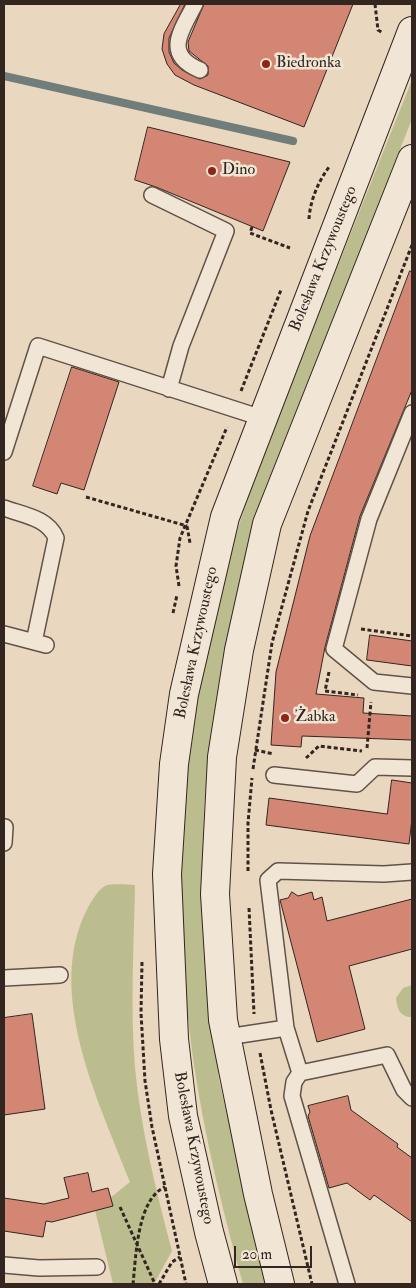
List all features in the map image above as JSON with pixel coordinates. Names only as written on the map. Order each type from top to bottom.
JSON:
[{"type":"main road","name":"Bolesława Krzywoustego","points":[[223,1284],[209,1232],[183,1116],[174,1038],[167,874],[174,764],[184,694],[225,517],[399,32]]},
{"type":"main road","points":[[280,1284],[258,1194],[223,1020],[215,894],[222,757],[239,650],[267,524],[412,159]]},
{"type":"lane","points":[[195,4],[178,38],[180,56],[186,65],[200,70]]},
{"type":"lane","points":[[152,195],[226,231],[182,346],[169,389]]},
{"type":"lane","points":[[4,452],[38,346],[262,418]]},
{"type":"lane","points":[[412,413],[369,519],[334,649],[374,682],[412,686]]},
{"type":"lane","points":[[4,508],[45,523],[53,530],[56,538],[40,644],[4,634]]},
{"type":"lane","points":[[274,775],[357,784],[375,767],[412,768]]},
{"type":"lane","points":[[4,843],[6,827]]},
{"type":"lane","points":[[300,1073],[286,1028],[268,880],[278,870],[384,874],[412,872]]},
{"type":"lane","points":[[4,978],[60,975]]},
{"type":"lane","points":[[227,1036],[286,1028]]},
{"type":"lane","points":[[347,1284],[292,1096],[294,1082],[300,1073],[387,1055],[404,1090],[412,1098]]},
{"type":"lane","points":[[4,1265],[39,1268],[97,1267]]},
{"type":"path","points":[[374,4],[378,30],[399,32]]},
{"type":"path","points":[[306,227],[310,208],[322,176],[330,166]]},
{"type":"path","points":[[252,227],[250,234],[290,248]]},
{"type":"path","points":[[248,872],[248,823],[255,750],[272,643],[308,511],[412,245]]},
{"type":"path","points":[[240,393],[282,287]]},
{"type":"path","points":[[180,586],[177,551],[227,426]]},
{"type":"path","points":[[86,497],[186,526]]},
{"type":"path","points":[[340,626],[412,636]]},
{"type":"path","points":[[334,649],[325,692],[362,696]]},
{"type":"path","points":[[367,751],[372,697]]},
{"type":"path","points":[[305,760],[320,746],[376,751]]},
{"type":"path","points":[[255,750],[280,755]]},
{"type":"path","points":[[248,902],[254,1019]]},
{"type":"path","points":[[259,1046],[271,1110],[312,1284]]},
{"type":"path","points":[[133,1284],[137,1248],[147,1206],[156,1190],[165,1186]]},
{"type":"path","points":[[120,1207],[155,1284]]},
{"type":"path","points":[[159,1284],[172,1262],[180,1257]]},
{"type":"green space","points":[[412,80],[412,119],[260,509],[229,628],[210,744],[204,808],[202,911],[208,990],[219,1080],[266,1284],[243,1284],[209,1147],[196,1078],[187,1008],[183,954],[182,846],[192,737],[210,631],[241,518],[273,430]]},
{"type":"green space","points":[[115,884],[135,885],[133,999],[135,1068],[150,1160],[172,1251],[154,1284],[113,1284],[95,1210],[130,1182],[105,1120],[82,1052],[71,983],[74,950],[83,918],[92,900],[105,886]]},
{"type":"green space","points":[[412,985],[412,1017],[408,1017],[400,1012],[396,998],[403,988]]},
{"type":"building","name":"Biedronka","points":[[181,4],[185,4],[169,38],[169,52],[174,63],[182,70],[200,79],[208,75],[208,66],[189,51],[188,42],[204,4],[353,4],[304,127],[194,85],[175,75],[167,64],[162,49],[164,34]]},
{"type":"building","name":"Dino","points":[[148,127],[290,162],[263,231],[135,180]]},
{"type":"building","points":[[410,271],[412,272],[412,390],[360,516],[325,647],[316,694],[364,698],[363,713],[412,716],[412,740],[302,736],[301,747],[271,745],[276,672],[310,536]]},
{"type":"building","points":[[72,367],[119,382],[84,490],[61,483],[57,494],[33,486]]},
{"type":"building","points":[[370,635],[412,641],[412,666],[367,660]]},
{"type":"building","points":[[392,780],[412,783],[412,819],[409,844],[266,825],[269,798],[387,814]]},
{"type":"building","points":[[292,892],[298,896],[312,892],[314,900],[322,897],[327,921],[412,899],[412,949],[349,966],[365,1029],[317,1042],[280,900],[288,898]]},
{"type":"building","points":[[32,1014],[45,1109],[4,1115],[4,1018]]},
{"type":"building","points":[[348,1096],[351,1110],[398,1144],[397,1147],[412,1158],[412,1222],[374,1195],[370,1200],[347,1183],[329,1188],[308,1116],[310,1112],[308,1106]]},
{"type":"building","points":[[88,1173],[92,1192],[108,1188],[113,1206],[52,1222],[46,1221],[43,1237],[4,1231],[4,1198],[44,1204],[69,1198],[64,1178]]},
{"type":"waterway","points":[[4,76],[293,141]]},
{"type":"place","name":"Biedronka","points":[[266,64]]},
{"type":"place","name":"Dino","points":[[212,171]]},
{"type":"place","name":"Żabka","points":[[285,718]]}]
